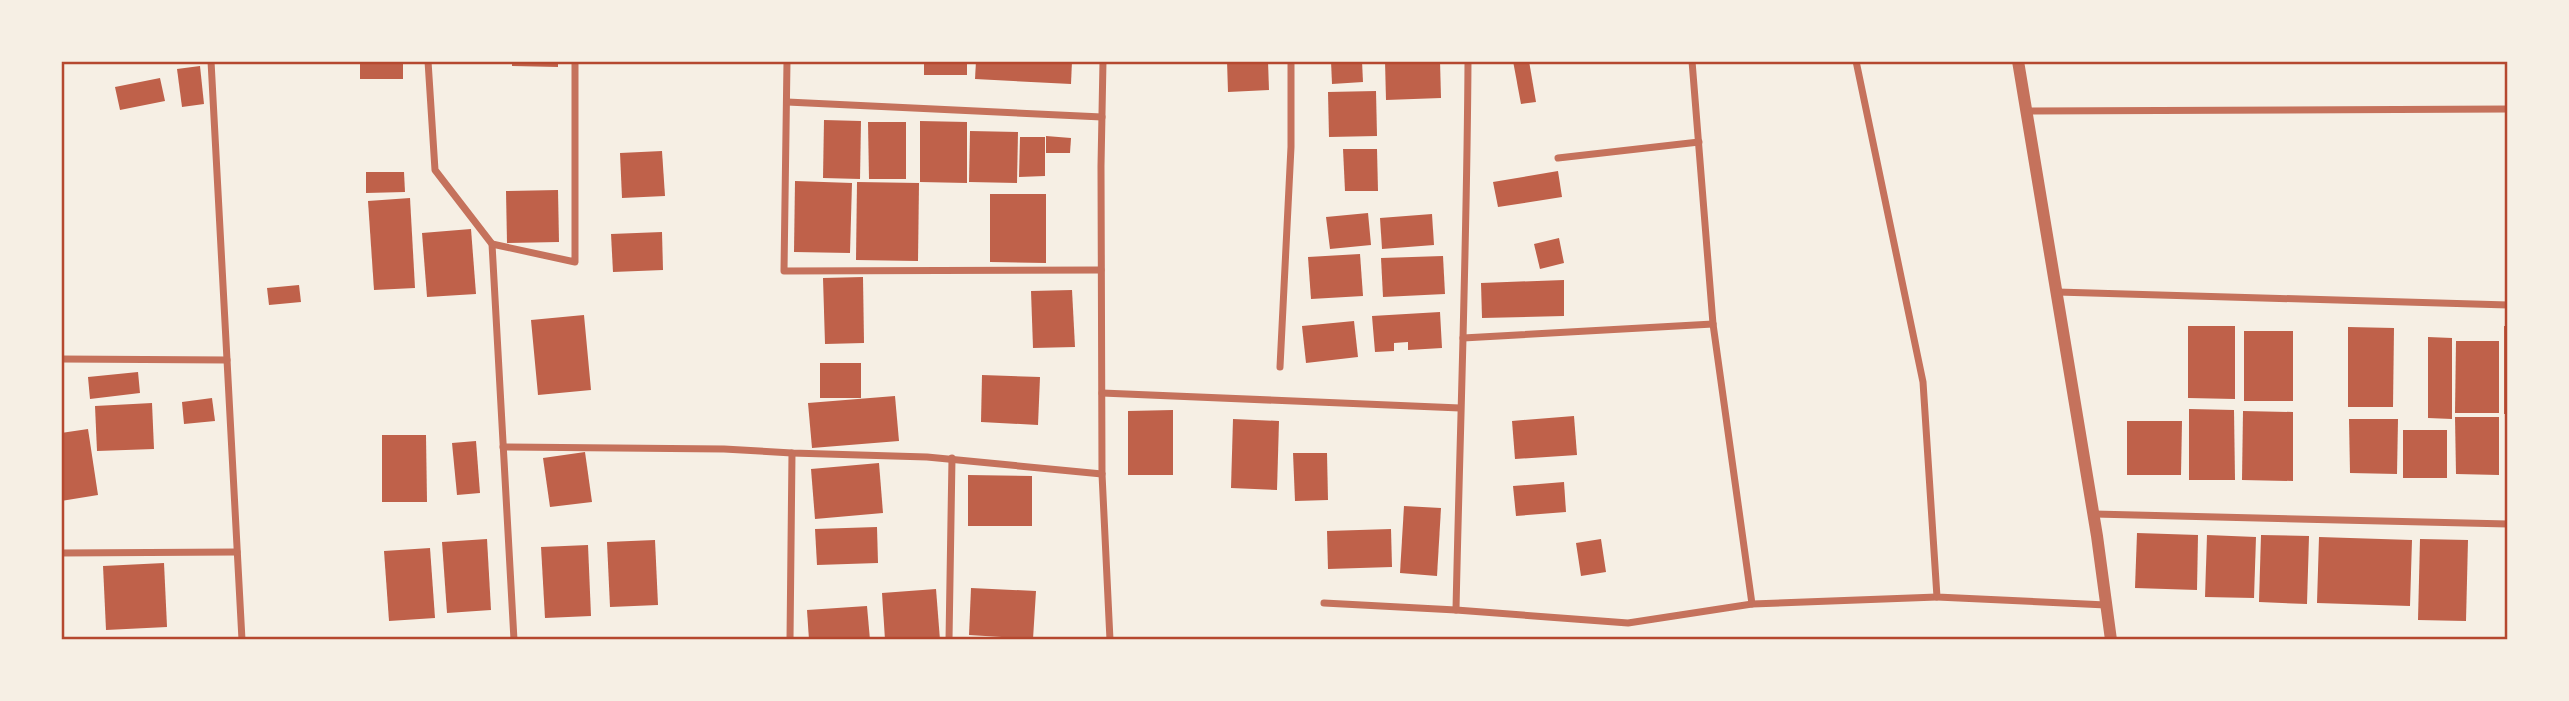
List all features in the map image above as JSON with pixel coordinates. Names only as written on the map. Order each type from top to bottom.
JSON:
[{"type":"street","points":[[211,61],[242,640]]},
{"type":"street","points":[[428,61],[436,170],[492,244],[514,640]]},
{"type":"street","points":[[492,244],[575,262],[575,61]]},
{"type":"street","points":[[787,61],[784,271],[1101,270]]},
{"type":"street","points":[[1103,61],[1102,474],[1110,640]]},
{"type":"street","points":[[1280,367],[1292,147],[1291,61]]},
{"type":"street","points":[[1456,610],[1467,235],[1468,61]]},
{"type":"street","points":[[1692,61],[1713,324],[1752,604]]},
{"type":"street","points":[[1856,61],[1923,382],[1937,597]]},
{"type":"street","points":[[2018,61],[2094,514],[2111,640]]},
{"type":"street","points":[[787,102],[1102,117]]},
{"type":"street","points":[[2027,111],[2508,109]]},
{"type":"street","points":[[1558,158],[1699,142]]},
{"type":"street","points":[[2057,292],[2508,305]]},
{"type":"street","points":[[1463,338],[1713,324]]},
{"type":"street","points":[[61,359],[227,360]]},
{"type":"street","points":[[1102,393],[1460,408]]},
{"type":"street","points":[[503,447],[724,449],[952,458],[1102,474]]},
{"type":"street","points":[[790,640],[792,453]]},
{"type":"street","points":[[949,640],[952,458]]},
{"type":"street","points":[[2094,514],[2508,524]]},
{"type":"street","points":[[61,553],[237,552]]},
{"type":"street","points":[[1325,603],[1628,623],[1752,604],[1937,597],[2106,605]]},
{"type":"building","points":[[360,61],[403,61],[403,79],[360,79]]},
{"type":"building","points":[[512,61],[558,61],[558,67],[512,66]]},
{"type":"building","points":[[924,61],[967,61],[967,75],[924,75]]},
{"type":"building","points":[[976,61],[1072,61],[1071,84],[975,79]]},
{"type":"building","points":[[1227,61],[1268,61],[1269,90],[1228,92]]},
{"type":"building","points":[[1331,61],[1362,61],[1363,82],[1332,84]]},
{"type":"building","points":[[1385,61],[1440,61],[1441,98],[1386,100]]},
{"type":"building","points":[[1513,61],[1529,61],[1536,102],[1521,104]]},
{"type":"building","points":[[200,66],[204,104],[182,107],[177,69]]},
{"type":"building","points":[[160,78],[165,101],[120,110],[115,87]]},
{"type":"building","points":[[1376,91],[1377,136],[1329,137],[1328,92]]},
{"type":"building","points":[[824,120],[861,121],[860,179],[823,178]]},
{"type":"building","points":[[920,121],[967,122],[967,183],[920,182]]},
{"type":"building","points":[[868,122],[906,122],[906,179],[869,179]]},
{"type":"building","points":[[970,131],[1018,132],[1017,183],[969,182]]},
{"type":"building","points":[[1046,136],[1071,138],[1070,153],[1046,153]]},
{"type":"building","points":[[1020,137],[1045,137],[1045,176],[1019,177]]},
{"type":"building","points":[[1343,149],[1377,149],[1378,191],[1345,191]]},
{"type":"building","points":[[662,151],[665,196],[622,198],[620,153]]},
{"type":"building","points":[[1558,171],[1562,197],[1498,207],[1493,182]]},
{"type":"building","points":[[366,172],[404,172],[405,192],[366,193]]},
{"type":"building","points":[[795,181],[852,183],[850,253],[794,252]]},
{"type":"building","points":[[857,182],[919,183],[918,261],[856,260]]},
{"type":"building","points":[[558,190],[559,242],[507,243],[506,191]]},
{"type":"building","points":[[990,194],[1046,194],[1046,263],[990,262]]},
{"type":"building","points":[[410,198],[415,288],[374,290],[368,201]]},
{"type":"building","points":[[1368,213],[1371,245],[1330,249],[1326,217]]},
{"type":"building","points":[[1432,214],[1434,245],[1382,249],[1380,218]]},
{"type":"building","points":[[471,229],[476,294],[427,297],[422,233]]},
{"type":"building","points":[[662,232],[663,270],[613,272],[611,234]]},
{"type":"building","points":[[1559,238],[1564,263],[1540,269],[1534,244]]},
{"type":"building","points":[[1360,254],[1363,296],[1311,299],[1308,257]]},
{"type":"building","points":[[1443,256],[1445,294],[1383,297],[1381,258]]},
{"type":"building","points":[[863,277],[864,343],[825,344],[823,278]]},
{"type":"building","points":[[1564,280],[1564,316],[1482,318],[1481,283]]},
{"type":"building","points":[[299,285],[301,302],[269,305],[267,288]]},
{"type":"building","points":[[1072,290],[1075,347],[1033,348],[1031,291]]},
{"type":"building","points":[[1440,312],[1442,348],[1408,350],[1408,342],[1394,343],[1394,351],[1375,352],[1372,316]]},
{"type":"building","points":[[584,315],[591,390],[538,395],[531,320]]},
{"type":"building","points":[[1354,321],[1358,357],[1306,363],[1302,326]]},
{"type":"building","points":[[2188,326],[2235,326],[2235,399],[2188,398]]},
{"type":"building","points":[[2504,326],[2508,326],[2508,414],[2504,414]]},
{"type":"building","points":[[2348,327],[2394,328],[2393,407],[2348,407]]},
{"type":"building","points":[[2244,331],[2293,331],[2293,401],[2244,401]]},
{"type":"building","points":[[2428,337],[2452,338],[2452,419],[2428,418]]},
{"type":"building","points":[[2456,341],[2499,341],[2499,413],[2455,413]]},
{"type":"building","points":[[820,363],[861,363],[861,398],[820,398]]},
{"type":"building","points":[[138,372],[140,393],[90,399],[88,377]]},
{"type":"building","points":[[982,375],[1040,377],[1038,425],[981,422]]},
{"type":"building","points":[[895,396],[899,441],[812,448],[808,403]]},
{"type":"building","points":[[212,398],[215,421],[184,424],[182,402]]},
{"type":"building","points":[[152,403],[154,449],[97,451],[95,406]]},
{"type":"building","points":[[2189,409],[2234,410],[2235,480],[2189,480]]},
{"type":"building","points":[[1173,410],[1173,475],[1128,475],[1128,411]]},
{"type":"building","points":[[2243,411],[2293,412],[2293,481],[2242,480]]},
{"type":"building","points":[[1574,416],[1577,455],[1515,459],[1512,421]]},
{"type":"building","points":[[2455,417],[2499,417],[2499,475],[2456,474]]},
{"type":"building","points":[[1233,419],[1279,421],[1277,490],[1231,488]]},
{"type":"building","points":[[2349,419],[2398,419],[2397,474],[2350,473]]},
{"type":"building","points":[[2505,419],[2508,419],[2508,487],[2505,487]]},
{"type":"building","points":[[2127,421],[2182,421],[2181,475],[2127,475]]},
{"type":"building","points":[[88,429],[98,495],[61,501],[61,433]]},
{"type":"building","points":[[2403,430],[2447,430],[2447,478],[2403,478]]},
{"type":"building","points":[[382,435],[426,435],[427,502],[382,502]]},
{"type":"building","points":[[476,441],[480,493],[457,495],[452,443]]},
{"type":"building","points":[[585,452],[592,502],[550,507],[543,458]]},
{"type":"building","points":[[1293,453],[1327,453],[1328,500],[1295,501]]},
{"type":"building","points":[[879,463],[883,513],[815,519],[811,469]]},
{"type":"building","points":[[968,475],[1032,476],[1032,526],[968,526]]},
{"type":"building","points":[[1564,482],[1566,512],[1516,516],[1513,486]]},
{"type":"building","points":[[1404,506],[1441,508],[1437,576],[1400,573]]},
{"type":"building","points":[[877,527],[878,563],[817,565],[815,529]]},
{"type":"building","points":[[1391,529],[1392,567],[1328,569],[1327,531]]},
{"type":"building","points":[[2137,533],[2198,535],[2197,590],[2135,588]]},
{"type":"building","points":[[2207,535],[2256,537],[2254,598],[2205,597]]},
{"type":"building","points":[[2261,535],[2309,536],[2307,604],[2259,602]]},
{"type":"building","points":[[2319,537],[2412,540],[2410,606],[2317,603]]},
{"type":"building","points":[[487,539],[491,610],[447,613],[442,542]]},
{"type":"building","points":[[1601,539],[1606,572],[1581,576],[1576,543]]},
{"type":"building","points":[[2420,539],[2468,540],[2466,621],[2418,620]]},
{"type":"building","points":[[655,540],[658,605],[610,607],[607,542]]},
{"type":"building","points":[[588,545],[591,616],[545,618],[541,547]]},
{"type":"building","points":[[430,548],[435,618],[389,621],[384,551]]},
{"type":"building","points":[[164,563],[167,627],[106,630],[103,566]]},
{"type":"building","points":[[971,588],[1036,591],[1033,639],[969,635]]},
{"type":"building","points":[[936,589],[940,640],[885,640],[882,593]]},
{"type":"building","points":[[867,606],[870,640],[809,640],[807,610]]}]
